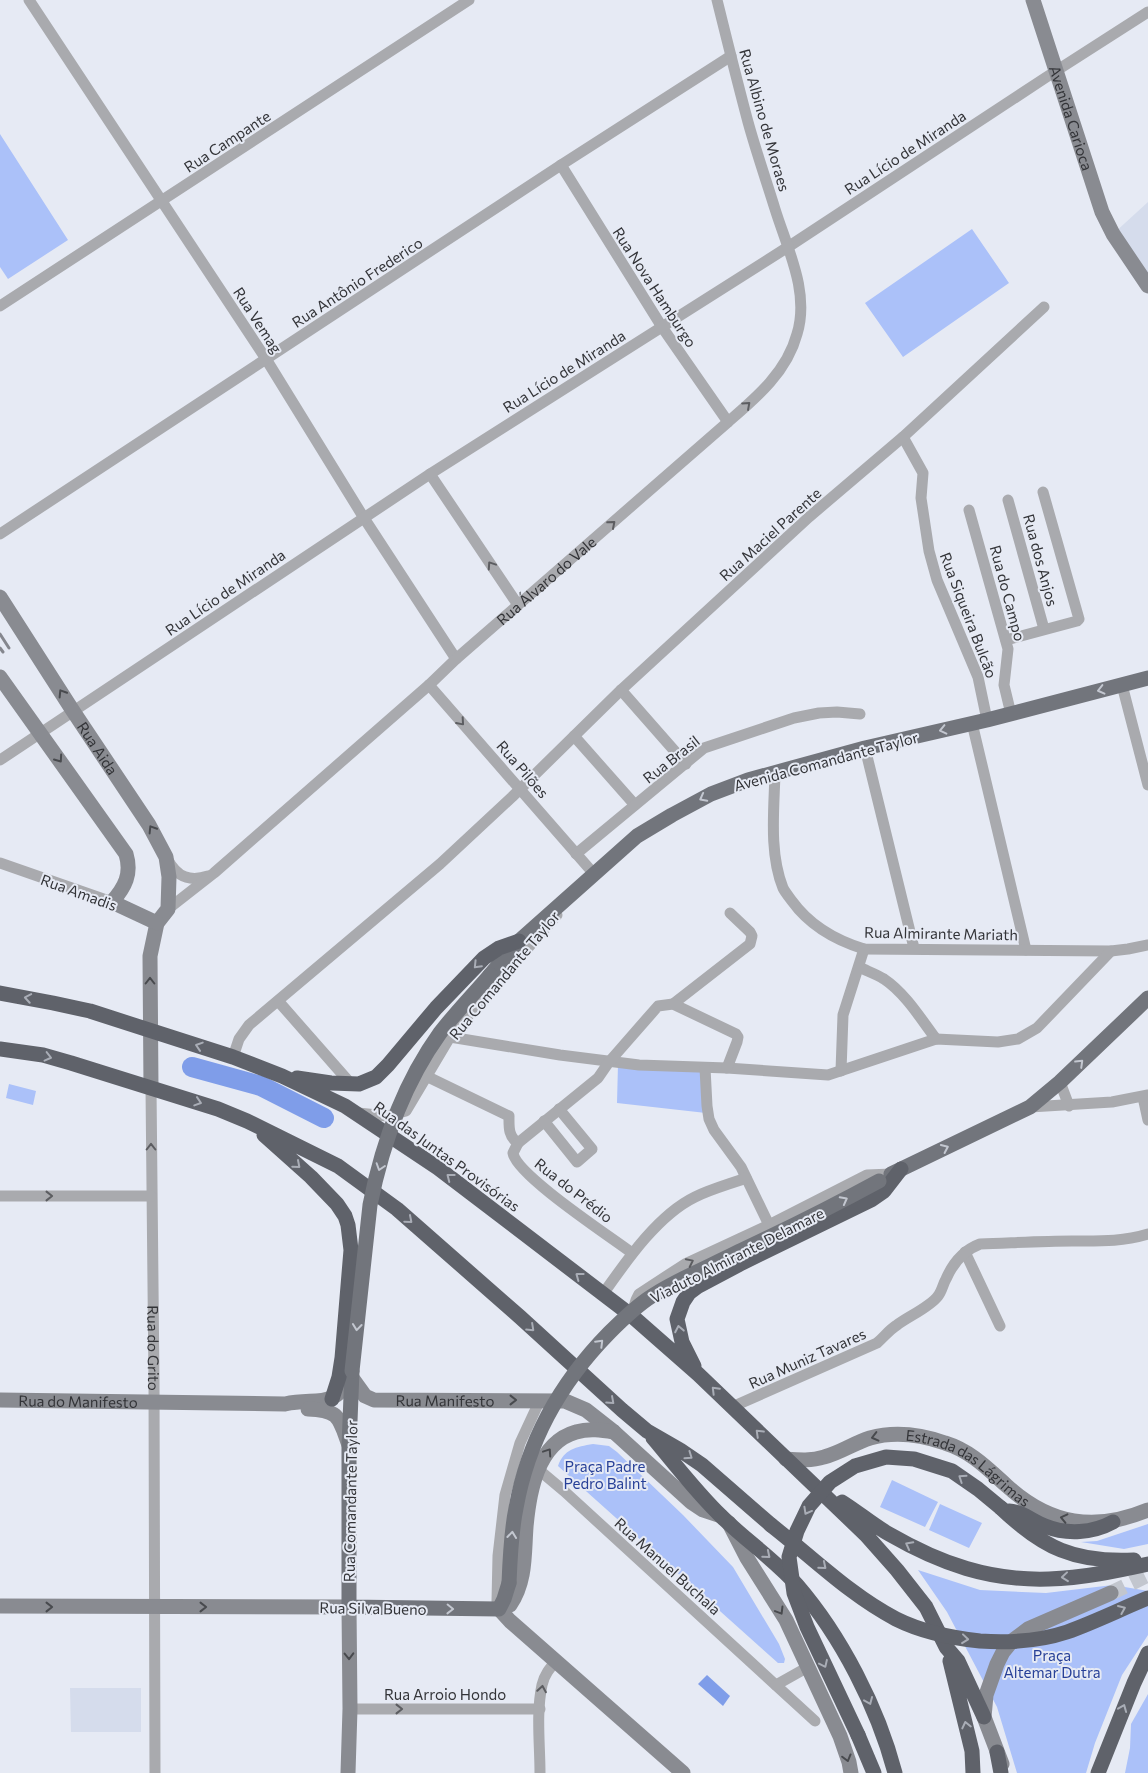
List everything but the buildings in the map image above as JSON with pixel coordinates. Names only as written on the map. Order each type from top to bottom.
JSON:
[{"type":"highway","points":[[282,1076],[351,1084],[359,1084],[376,1077],[436,1008],[484,958],[499,948],[519,941]]},
{"type":"highway","name":"Rua das Juntas Provisórias","points":[[0,994],[53,1002],[233,1056],[282,1076],[357,1113],[438,1168],[632,1316],[698,1374],[803,1474]]},
{"type":"highway","points":[[0,1048],[43,1055],[151,1081],[247,1121],[338,1166],[397,1209],[647,1431],[702,1465],[842,1582],[897,1619],[922,1630],[958,1639],[996,1642],[1039,1639],[1066,1632],[1148,1598]]},
{"type":"highway","points":[[247,1121],[312,1177],[337,1204],[345,1216],[348,1225],[350,1250],[342,1358],[339,1377],[332,1399]]},
{"type":"highway","points":[[698,1374],[682,1342],[678,1329],[677,1319],[679,1310],[689,1293],[696,1287],[742,1263],[871,1200],[884,1191],[891,1175]]},
{"type":"highway","points":[[647,1431],[683,1475],[725,1519],[773,1560],[797,1586],[837,1642],[861,1684],[889,1749],[895,1773]]},
{"type":"highway","points":[[874,1773],[807,1627],[794,1593],[789,1557],[797,1531],[809,1506],[830,1482],[855,1466],[886,1457],[914,1458],[952,1471],[978,1489],[1039,1539],[1055,1548],[1076,1556],[1101,1560],[1148,1560]]},
{"type":"highway","points":[[803,1474],[888,1534],[924,1553],[972,1571],[1004,1578],[1050,1579],[1098,1574],[1148,1564]]},
{"type":"highway","points":[[803,1474],[866,1535],[926,1607],[946,1647],[972,1751],[974,1773]]},
{"type":"highway","points":[[1003,1509],[1021,1513],[1045,1526],[1073,1532],[1098,1529],[1113,1522]]},
{"type":"highway","points":[[946,1647],[958,1661],[984,1717]]},
{"type":"highway","points":[[1098,1773],[1148,1652]]},
{"type":"highway","points":[[1134,1683],[1148,1671]]},
{"type":"highway","points":[[1107,1773],[1113,1734]]},
{"type":"highway","points":[[997,1752],[1001,1773]]},
{"type":"main road","name":"Avenida Carioca","points":[[1033,0],[1102,212],[1113,234],[1148,286]]},
{"type":"main road","name":"Rua Aida","points":[[0,597],[149,825],[166,857],[169,878],[168,909]]},
{"type":"main road","points":[[0,677],[126,854],[129,869],[127,877],[123,887],[112,902]]},
{"type":"main road","name":"Avenida Comandante Taylor","points":[[490,975],[519,941],[637,836],[711,794],[748,780],[865,748],[987,720],[1148,678]]},
{"type":"main road","name":"Rua Amadis","points":[[112,902],[157,923]]},
{"type":"main road","name":"Rua Álvaro do Vale","points":[[157,923],[168,909]]},
{"type":"main road","name":"Rua do Grito","points":[[151,1081],[150,956],[157,923]]},
{"type":"main road","name":"Rua Comandante Taylor","points":[[348,1773],[352,1375],[370,1205],[376,1179],[397,1114],[420,1066],[440,1033],[490,975]]},
{"type":"main road","name":"Viaduto Almirante Delamare","points":[[499,1609],[509,1583],[516,1508],[534,1444],[560,1393],[587,1356],[624,1318],[652,1296],[707,1266],[1030,1107],[1060,1082],[1148,998]]},
{"type":"main road","points":[[154,1402],[285,1404],[301,1401],[326,1401],[332,1399],[345,1388],[352,1375]]},
{"type":"main road","name":"Rua Manifesto","points":[[352,1375],[365,1396],[374,1400],[565,1401],[578,1406],[614,1432]]},
{"type":"main road","name":"Rua do Manifesto","points":[[0,1400],[154,1402]]},
{"type":"main road","points":[[285,1404],[328,1411],[334,1414],[339,1418],[350,1446]]},
{"type":"main road","points":[[683,1773],[510,1621],[499,1609],[510,1605],[521,1581],[525,1562],[530,1501],[538,1470],[552,1446],[563,1437],[576,1432],[590,1430],[614,1432],[691,1502],[703,1510],[725,1519],[743,1552],[786,1620],[840,1736],[851,1773]]},
{"type":"main road","name":"Estrada das Lágrimas","points":[[786,1459],[806,1460],[826,1457],[853,1444],[883,1435],[922,1436],[968,1452],[1021,1498],[1045,1512],[1060,1518],[1086,1522],[1113,1522],[1148,1510]]},
{"type":"main road","points":[[1006,1773],[984,1717],[986,1694],[1003,1652],[1012,1641],[1028,1629],[1111,1593]]},
{"type":"main road","name":"Rua Silva Bueno","points":[[0,1606],[499,1609]]},
{"type":"main road","points":[[860,1740],[866,1773]]},
{"type":"street","name":"Rua Vemag","points":[[29,0],[266,359],[364,518],[456,659]]},
{"type":"street","name":"Rua Campante","points":[[0,306],[469,0]]},
{"type":"street","name":"Rua Albino de Moraes","points":[[717,0],[753,139],[788,246]]},
{"type":"street","name":"Rua Lício de Miranda","points":[[0,760],[430,474],[788,246],[1056,70],[1148,12]]},
{"type":"street","name":"Rua Antônio Frederico","points":[[0,534],[561,165],[731,56]]},
{"type":"street","name":"Rua Nova Hamburgo","points":[[561,165],[662,327],[728,422]]},
{"type":"street","name":"Rua Álvaro do Vale","points":[[168,909],[214,874],[429,685],[456,659],[762,392],[784,364],[798,334],[800,320],[799,289],[796,270],[788,246]]},
{"type":"street","name":"Rua Maciel Parente","points":[[233,1056],[243,1031],[440,864],[621,690],[809,517],[903,437],[1044,307]]},
{"type":"street","name":"Rua Siqueira Bulcão","points":[[903,437],[923,473],[922,498],[929,551],[937,580],[978,677],[987,720]]},
{"type":"street","points":[[430,474],[518,605]]},
{"type":"street","points":[[1006,640],[1078,620],[1043,492]]},
{"type":"street","name":"Rua dos Anjos","points":[[1008,500],[1044,629]]},
{"type":"street","name":"Rua do Campo","points":[[969,510],[1006,640],[1008,654],[1004,685],[1010,714]]},
{"type":"street","name":"Rua Pilões","points":[[429,685],[594,874]]},
{"type":"street","points":[[1122,685],[1148,785]]},
{"type":"street","points":[[621,690],[686,764]]},
{"type":"street","name":"Rua Brasil","points":[[576,854],[704,748],[794,718],[819,713],[860,714]]},
{"type":"street","points":[[972,723],[1026,950]]},
{"type":"street","points":[[574,736],[636,806]]},
{"type":"street","points":[[865,748],[914,948]]},
{"type":"street","name":"Rua Almirante Mariath","points":[[775,773],[773,816],[776,861],[784,889],[800,912],[823,932],[847,944],[864,949],[1111,951],[1148,945]]},
{"type":"street","name":"Rua Álvaro do Vale","points":[[166,857],[175,871],[186,878],[193,880],[214,874]]},
{"type":"street","name":"Rua Amadis","points":[[0,863],[112,902]]},
{"type":"street","name":"Rua Comandante Taylor","points":[[357,1113],[386,1116],[406,1111],[450,1037],[557,915],[565,899]]},
{"type":"street","points":[[670,1005],[750,944],[752,936],[750,932],[730,913]]},
{"type":"street","points":[[841,1072],[843,1014],[864,949]]},
{"type":"street","points":[[450,1037],[609,1062],[828,1075],[936,1039],[998,1042],[1018,1039],[1037,1028],[1111,951]]},
{"type":"street","points":[[859,967],[885,980],[898,992],[919,1015],[936,1039]]},
{"type":"street","points":[[279,1002],[351,1084]]},
{"type":"street","points":[[426,1076],[509,1116],[510,1133],[512,1138],[518,1143],[598,1078],[609,1062],[658,1006],[670,1005],[736,1034],[737,1042],[727,1068]]},
{"type":"street","points":[[705,1068],[706,1106],[709,1119],[714,1130],[741,1167],[769,1226]]},
{"type":"street","name":"Rua do Grito","points":[[151,1081],[155,1773]]},
{"type":"street","points":[[1060,1082],[1069,1106]]},
{"type":"street","points":[[1030,1107],[1112,1102],[1145,1096],[1148,1120]]},
{"type":"street","points":[[544,1121],[577,1162],[592,1149],[559,1109]]},
{"type":"street","name":"Rua do Prédio","points":[[518,1143],[513,1153],[515,1161],[521,1168],[560,1201],[632,1253]]},
{"type":"street","points":[[632,1316],[636,1300],[645,1290],[685,1264],[769,1226],[867,1175],[891,1175]]},
{"type":"street","points":[[603,1294],[632,1253],[660,1223],[695,1197],[746,1178]]},
{"type":"street","points":[[0,1196],[151,1196]]},
{"type":"street","points":[[1000,1326],[965,1252],[980,1244],[1072,1241],[1103,1242],[1148,1234]]},
{"type":"street","name":"Rua Muniz Tavares","points":[[732,1407],[877,1343],[896,1325],[933,1302],[939,1296],[947,1276],[965,1252]]},
{"type":"street","points":[[499,1609],[497,1601],[498,1556],[505,1495],[520,1443],[540,1400]]},
{"type":"street","name":"Rua Manuel Buchala","points":[[538,1470],[815,1721]]},
{"type":"street","points":[[540,1773],[542,1685],[549,1670],[556,1661]]},
{"type":"street","points":[[776,1685],[808,1667]]},
{"type":"street","name":"Rua Arroio Hondo","points":[[350,1709],[540,1709]]},
{"type":"shaded area","points":[[1148,202],[1148,286],[1113,234]]},
{"type":"shaded area","points":[[707,1675],[730,1696],[723,1706],[698,1684]]},
{"type":"shaded area","points":[[70,1688],[141,1688],[141,1732],[71,1732]]},
{"type":"green space","points":[[0,134],[68,240],[8,279],[0,267]]},
{"type":"green space","points":[[972,229],[1009,283],[903,357],[865,303]]},
{"type":"green space","points":[[618,1064],[705,1068],[706,1113],[617,1103]]},
{"type":"green space","points":[[9,1084],[36,1091],[33,1105],[6,1098]]},
{"type":"green space","name":"Praça Padre Pedro Balint","points":[[593,1444],[609,1446],[617,1452],[683,1515],[733,1567],[779,1644],[785,1659],[784,1663],[778,1663],[558,1466],[567,1452],[581,1446]]},
{"type":"green space","points":[[892,1480],[938,1502],[925,1527],[880,1507]]},
{"type":"green space","points":[[940,1504],[982,1523],[969,1548],[929,1530]]},
{"type":"green space","points":[[1148,1524],[1148,1544],[1124,1549],[1081,1542],[1097,1541]]},
{"type":"green space","name":"Praça Altemar Dutra","points":[[918,1570],[980,1590],[1046,1593],[1113,1585],[1148,1591],[1148,1635],[1122,1675],[1095,1743],[1086,1773],[1017,1773],[997,1707],[947,1612]]},
{"type":"green space","points":[[1148,1694],[1148,1773],[1125,1773],[1130,1748],[1131,1724]]},
{"type":"waterway","points":[[192,1067],[261,1086],[324,1118]]},
{"type":"tunnel","points":[[1111,1593],[1148,1575]]},
{"type":"railway","points":[[0,634],[9,648]]},
{"type":"railway","points":[[0,648],[3,652]]}]
